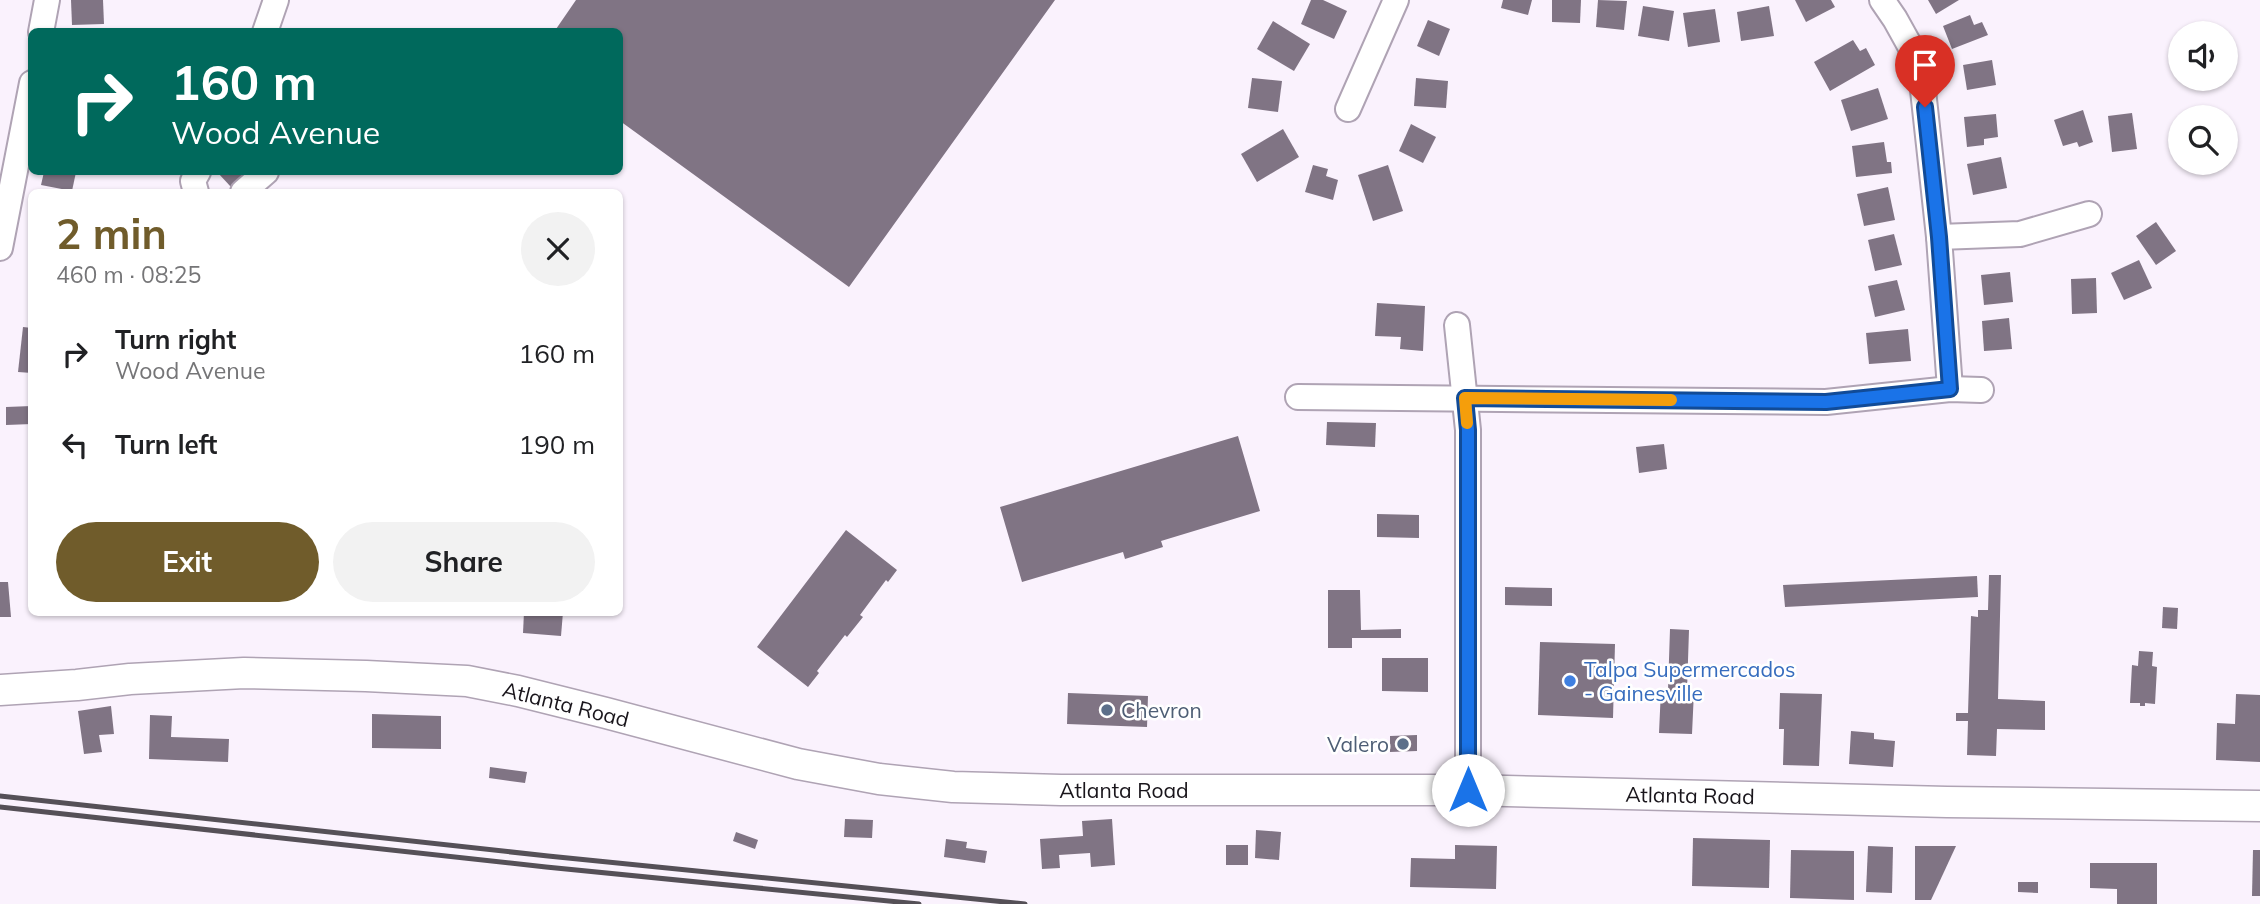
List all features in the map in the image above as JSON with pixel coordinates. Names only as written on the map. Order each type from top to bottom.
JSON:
[{"type":"main road","name":"Atlanta Road","points":[[0,690],[244,673],[467,681],[518,691],[798,764],[879,779],[953,787],[1060,790],[1468,790],[1947,802],[2260,806]]},
{"type":"street","points":[[42,28],[47,0]]},
{"type":"street","points":[[266,28],[275,0]]},
{"type":"street","points":[[1348,109],[1396,0]]},
{"type":"street","points":[[1882,0],[1910,46],[1922,81],[1939,237],[1950,389]]},
{"type":"street","points":[[0,248],[28,104]]},
{"type":"street","points":[[246,189],[263,175]]},
{"type":"street","points":[[1939,237],[2020,234],[2089,214]]},
{"type":"street","points":[[1457,325],[1468,430],[1468,790]]},
{"type":"street","points":[[1298,397],[1826,402],[1950,389],[1981,390]]},
{"type":"building","points":[[71,0],[103,0],[104,24],[72,25]]},
{"type":"building","points":[[576,0],[1055,0],[849,287],[623,123],[623,28],[557,28]]},
{"type":"building","points":[[1311,0],[1323,0],[1347,11],[1334,39],[1301,24]]},
{"type":"building","points":[[1503,0],[1532,0],[1528,15],[1501,8]]},
{"type":"building","points":[[1552,0],[1581,0],[1580,23],[1552,22]]},
{"type":"building","points":[[1598,0],[1627,1],[1624,30],[1596,27]]},
{"type":"building","points":[[1795,0],[1831,0],[1835,7],[1806,22]]},
{"type":"building","points":[[1928,0],[1959,0],[1936,14]]},
{"type":"building","points":[[1643,6],[1674,11],[1669,41],[1638,36]]},
{"type":"building","points":[[1769,6],[1774,36],[1741,41],[1737,12]]},
{"type":"building","points":[[1715,9],[1720,42],[1688,47],[1683,13]]},
{"type":"building","points":[[1970,15],[1974,25],[1982,22],[1988,35],[1952,49],[1943,26]]},
{"type":"building","points":[[1428,20],[1450,29],[1439,56],[1417,46]]},
{"type":"building","points":[[1273,21],[1310,44],[1294,71],[1257,49]]},
{"type":"building","points":[[1853,40],[1860,51],[1866,48],[1875,65],[1830,91],[1814,62]]},
{"type":"building","points":[[1992,60],[1996,85],[1967,90],[1963,65]]},
{"type":"building","points":[[1252,78],[1282,81],[1278,112],[1248,108]]},
{"type":"building","points":[[1416,78],[1448,81],[1446,108],[1414,106]]},
{"type":"building","points":[[1878,88],[1888,119],[1851,131],[1841,100]]},
{"type":"building","points":[[2083,110],[2093,142],[2079,147],[2077,142],[2063,146],[2054,120]]},
{"type":"building","points":[[2132,113],[2137,149],[2112,152],[2108,116]]},
{"type":"building","points":[[1996,114],[1998,137],[1984,139],[1984,145],[1967,147],[1964,117]]},
{"type":"building","points":[[1411,124],[1436,137],[1423,163],[1399,151]]},
{"type":"building","points":[[1283,129],[1299,157],[1257,182],[1241,154]]},
{"type":"building","points":[[1884,142],[1892,173],[1856,177],[1852,146]]},
{"type":"building","points":[[2001,157],[2007,188],[1973,195],[1967,164]]},
{"type":"building","points":[[1313,165],[1328,169],[1326,176],[1338,180],[1333,200],[1305,192]]},
{"type":"building","points":[[1388,165],[1403,211],[1373,221],[1358,175]]},
{"type":"building","points":[[43,175],[75,175],[72,189],[41,185]]},
{"type":"building","points":[[220,175],[244,175],[231,187]]},
{"type":"building","points":[[1888,187],[1895,220],[1864,226],[1857,194]]},
{"type":"building","points":[[2156,222],[2176,251],[2156,265],[2136,236]]},
{"type":"building","points":[[1894,234],[1902,265],[1875,271],[1868,240]]},
{"type":"building","points":[[2139,260],[2152,288],[2124,300],[2111,273]]},
{"type":"building","points":[[2010,272],[2013,302],[1984,305],[1981,275]]},
{"type":"building","points":[[2096,278],[2097,313],[2072,314],[2071,279]]},
{"type":"building","points":[[1897,280],[1905,310],[1875,317],[1868,286]]},
{"type":"building","points":[[1377,303],[1425,306],[1423,351],[1400,349],[1401,337],[1375,336]]},
{"type":"building","points":[[2009,318],[2012,349],[1984,351],[1982,321]]},
{"type":"building","points":[[23,327],[28,328],[28,373],[18,372]]},
{"type":"building","points":[[1908,329],[1911,361],[1869,364],[1866,333]]},
{"type":"building","points":[[28,406],[28,424],[6,425],[6,407]]},
{"type":"building","points":[[1327,422],[1376,423],[1375,447],[1326,445]]},
{"type":"building","points":[[1238,436],[1260,511],[1161,541],[1163,547],[1125,559],[1123,552],[1022,582],[1000,507]]},
{"type":"building","points":[[1664,444],[1667,469],[1639,473],[1636,447]]},
{"type":"building","points":[[1377,514],[1419,515],[1419,538],[1377,537]]},
{"type":"building","points":[[846,530],[897,570],[888,582],[886,580],[860,615],[863,617],[847,637],[845,635],[808,687],[757,647]]},
{"type":"building","points":[[1989,575],[2001,575],[1998,699],[2045,701],[2045,730],[1997,729],[1996,756],[1967,755],[1968,721],[1956,721],[1956,713],[1968,713],[1971,616],[1978,617],[1978,610],[1988,610]]},
{"type":"building","points":[[1977,576],[1978,597],[1785,607],[1783,585]]},
{"type":"building","points":[[0,582],[8,582],[11,617],[0,617]]},
{"type":"building","points":[[1505,587],[1552,588],[1552,606],[1505,605]]},
{"type":"building","points":[[1328,590],[1360,590],[1361,630],[1401,629],[1401,638],[1352,638],[1352,648],[1328,648]]},
{"type":"building","points":[[2163,607],[2178,608],[2177,629],[2162,628]]},
{"type":"building","points":[[524,616],[563,616],[561,636],[523,633]]},
{"type":"building","points":[[1670,629],[1689,630],[1687,691],[1694,691],[1692,734],[1659,733],[1661,689],[1668,690]]},
{"type":"building","points":[[1540,642],[1615,644],[1613,718],[1538,715]]},
{"type":"building","points":[[2139,651],[2153,652],[2152,666],[2157,667],[2155,704],[2145,703],[2145,706],[2140,706],[2140,703],[2130,703],[2132,665],[2138,666]]},
{"type":"building","points":[[1382,658],[1428,658],[1428,692],[1382,691]]},
{"type":"building","name":"Chevron","points":[[1068,693],[1148,696],[1147,727],[1067,724]]},
{"type":"building","points":[[1780,693],[1822,694],[1819,766],[1783,765],[1784,729],[1779,729]]},
{"type":"building","points":[[2236,694],[2260,695],[2260,762],[2216,760],[2217,723],[2235,724]]},
{"type":"building","points":[[111,706],[114,734],[99,735],[102,752],[84,754],[78,711]]},
{"type":"building","points":[[372,714],[441,716],[441,749],[372,748]]},
{"type":"building","points":[[150,715],[172,716],[171,737],[229,739],[228,762],[149,759]]},
{"type":"building","points":[[1851,731],[1874,733],[1874,739],[1895,741],[1893,767],[1849,764]]},
{"type":"building","name":"Valero","points":[[1417,735],[1417,751],[1390,752],[1390,736]]},
{"type":"building","points":[[490,767],[527,772],[525,783],[489,778]]},
{"type":"building","points":[[845,819],[873,820],[872,838],[844,837]]},
{"type":"building","points":[[1112,819],[1115,865],[1091,867],[1090,853],[1059,855],[1060,868],[1042,869],[1040,839],[1083,836],[1082,821]]},
{"type":"building","points":[[1256,830],[1281,832],[1279,860],[1255,858]]},
{"type":"building","points":[[736,832],[758,840],[755,849],[733,841]]},
{"type":"building","points":[[1693,838],[1770,840],[1769,888],[1692,886]]},
{"type":"building","points":[[946,839],[967,842],[966,848],[987,851],[985,863],[944,857]]},
{"type":"building","points":[[1226,845],[1248,845],[1248,865],[1226,865]]},
{"type":"building","points":[[1455,845],[1497,846],[1496,889],[1410,887],[1411,858],[1455,859]]},
{"type":"building","points":[[1868,846],[1893,847],[1892,893],[1866,892]]},
{"type":"building","points":[[1915,846],[1956,846],[1931,900],[1915,900]]},
{"type":"building","points":[[1791,850],[1854,851],[1854,900],[1790,898]]},
{"type":"building","points":[[2253,850],[2260,850],[2260,896],[2252,896]]},
{"type":"building","points":[[2090,863],[2157,863],[2157,904],[2117,904],[2117,889],[2090,888]]},
{"type":"building","points":[[2018,882],[2038,882],[2038,893],[2018,892]]},
{"type":"railway","points":[[0,796],[548,856],[1025,904]]},
{"type":"railway","points":[[0,807],[546,867],[919,904]]},
{"type":"slow traffic","points":[[1467,423],[1465,398],[1671,400]]},
{"type":"place","name":"Talpa Supermercados - Gainesville","points":[[1570,681]]},
{"type":"place","name":"Chevron","points":[[1107,710]]},
{"type":"place","name":"Valero","points":[[1403,744]]},
{"type":"route","points":[[1468,790],[1468,430],[1465,398],[1826,402],[1950,389],[1939,237],[1925,107]]}]
